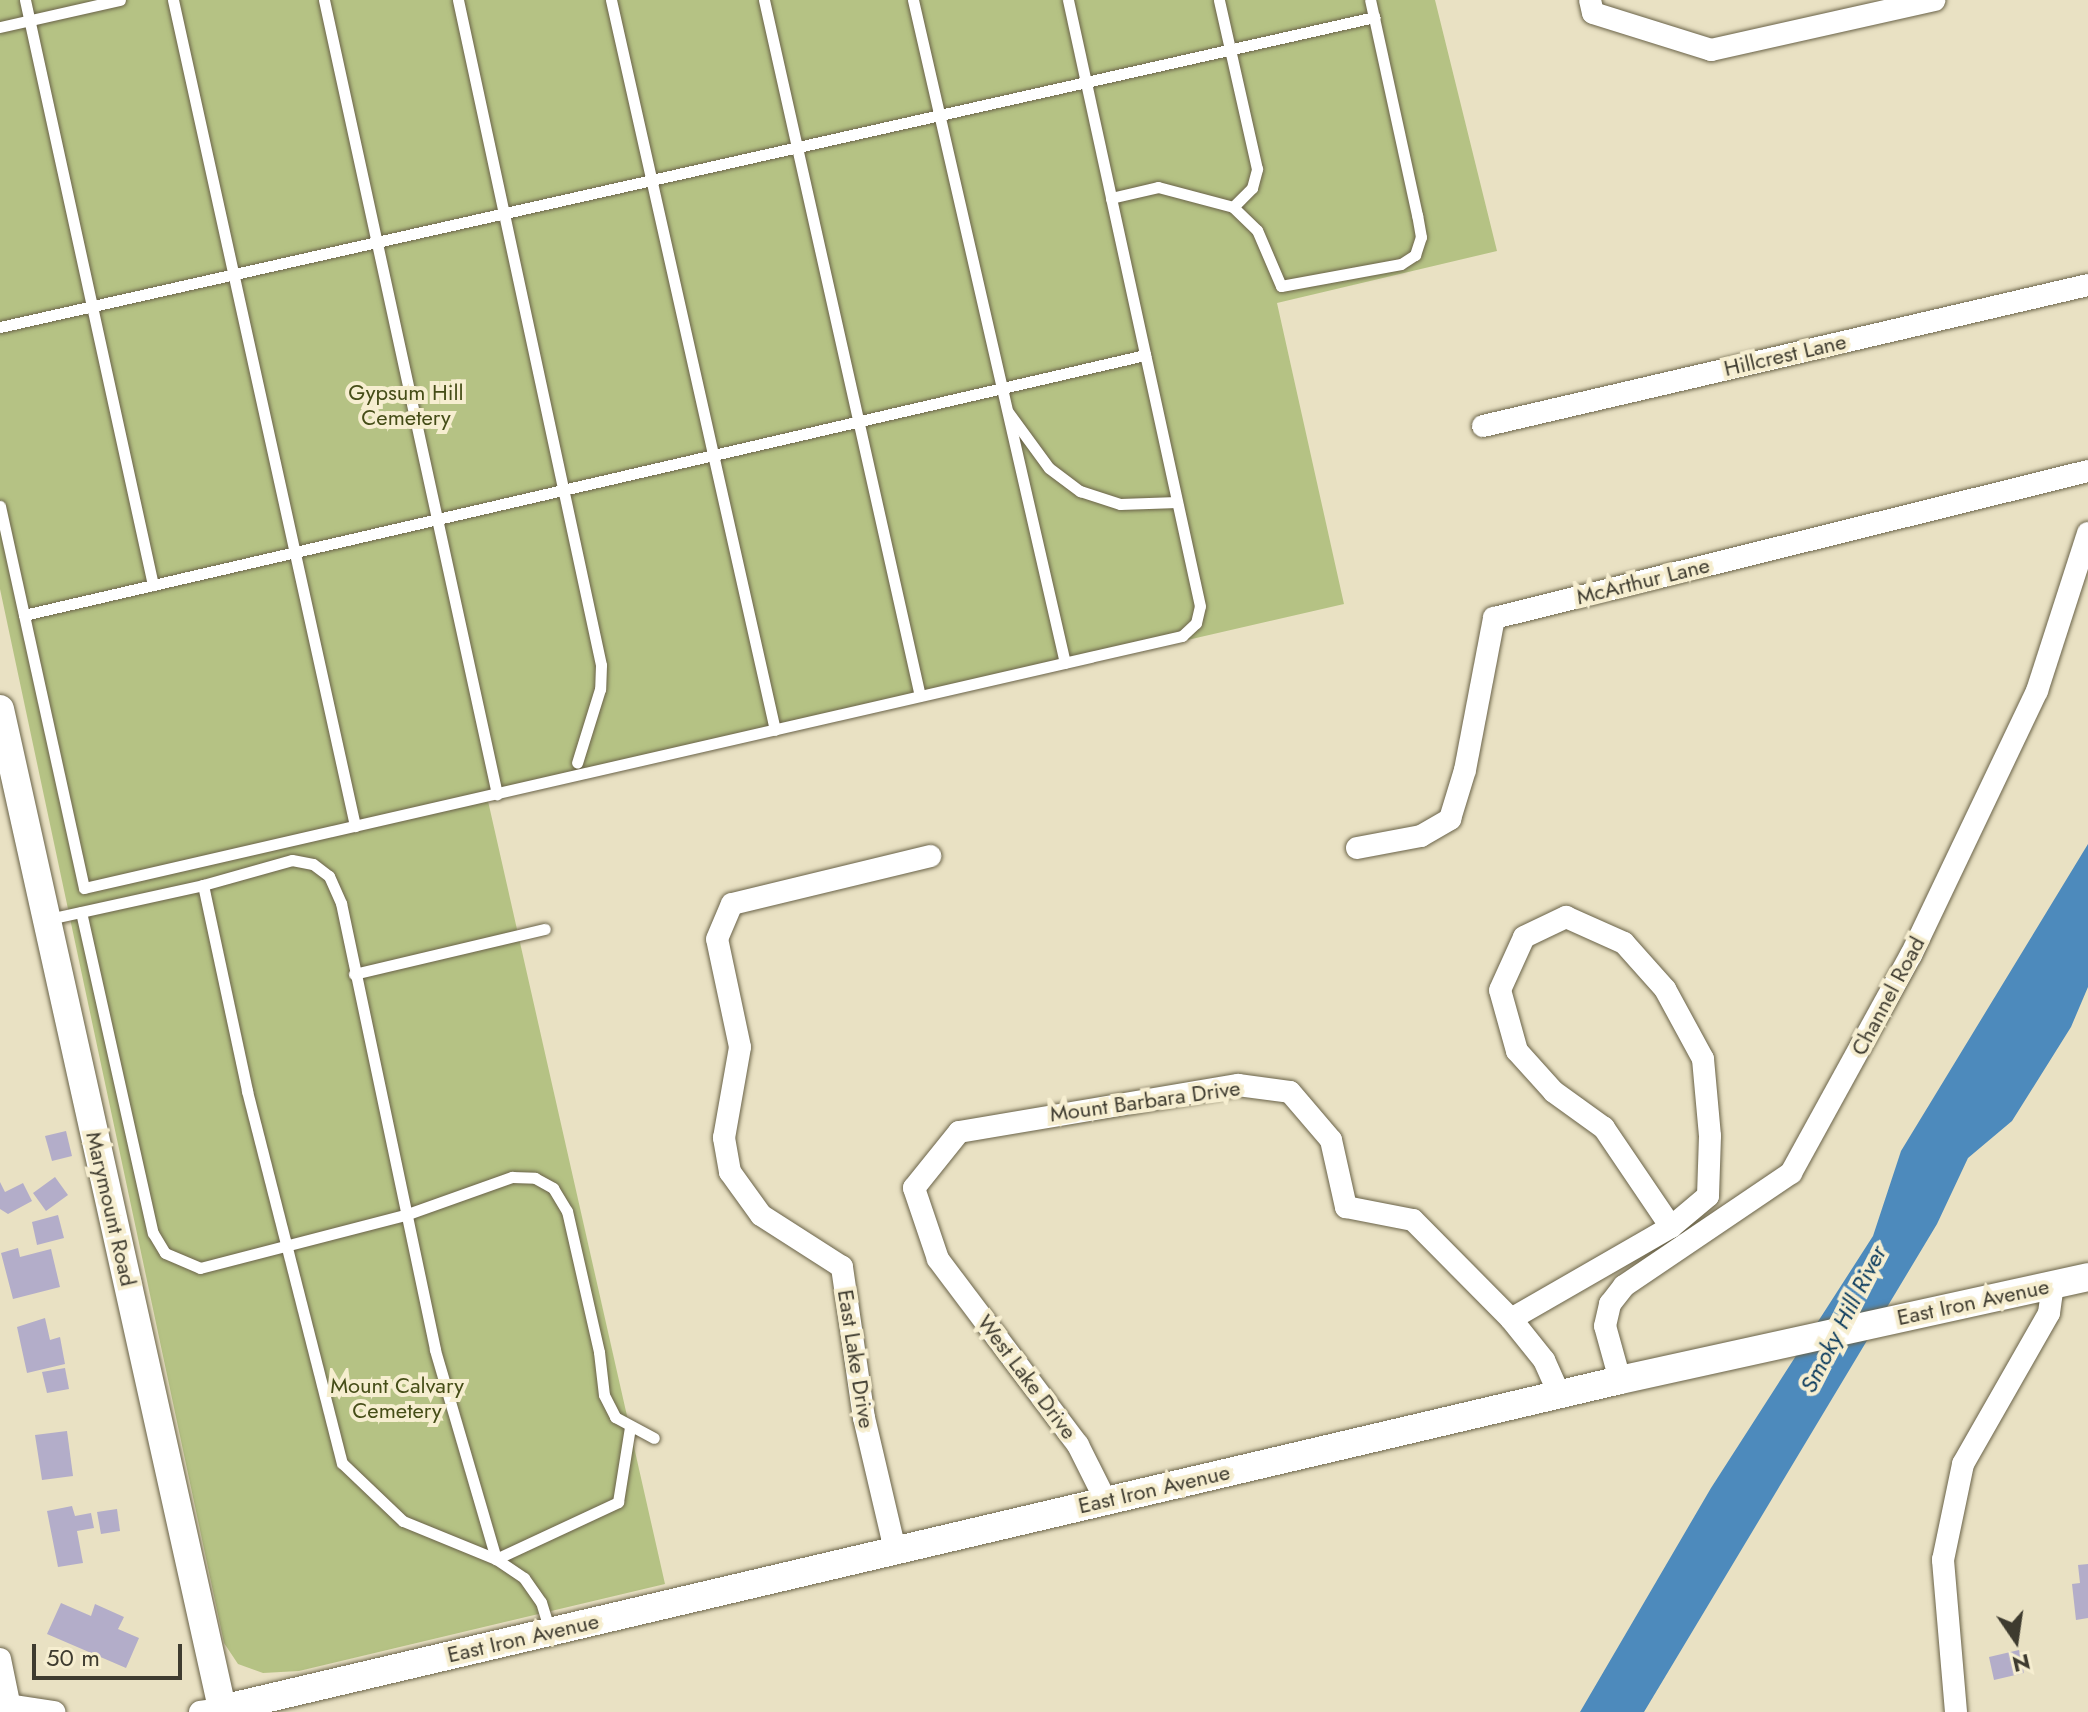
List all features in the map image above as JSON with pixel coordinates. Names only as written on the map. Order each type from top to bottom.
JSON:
[{"type":"street","points":[[1590,0],[1593,13],[1711,50],[1934,0]]},
{"type":"street","name":"Hillcrest Lane","points":[[1483,426],[2088,285]]},
{"type":"street","name":"McArthur Lane","points":[[1357,848],[1421,836],[1450,819],[1465,770],[1494,618],[2088,471]]},
{"type":"street","name":"Channel Road","points":[[1620,1380],[1605,1326],[1610,1304],[1624,1286],[1791,1173],[1799,1160],[1911,955],[2037,691],[2088,533]]},
{"type":"street","name":"Marymount Road","points":[[0,709],[215,1711]]},
{"type":"street","name":"East Lake Drive","points":[[895,1550],[864,1418],[842,1267],[761,1215],[730,1172],[724,1138],[740,1047],[717,939],[732,904],[930,856]]},
{"type":"street","points":[[1511,1319],[1671,1227],[1708,1196],[1710,1136],[1703,1059],[1665,989],[1624,943],[1566,917],[1524,937],[1500,990],[1517,1051],[1554,1092],[1604,1128],[1671,1227]]},
{"type":"street","name":"Mount Barbara Drive","points":[[938,1259],[914,1188],[959,1132],[1238,1085],[1290,1092],[1331,1140],[1346,1207],[1413,1220],[1511,1319],[1544,1360],[1559,1394]]},
{"type":"street","name":"West Lake Drive","points":[[938,1259],[1078,1445],[1106,1501]]},
{"type":"street","name":"East Iron Avenue","points":[[215,1711],[1722,1356],[2088,1277]]},
{"type":"street","points":[[1956,1712],[1943,1560],[1963,1464],[2049,1313],[2053,1284]]},
{"type":"street","points":[[0,1659],[6,1708],[54,1712]]},
{"type":"lane","points":[[25,0],[153,585]]},
{"type":"lane","points":[[0,27],[120,0]]},
{"type":"lane","points":[[173,0],[355,826]]},
{"type":"lane","points":[[324,0],[497,794]]},
{"type":"lane","points":[[458,0],[601,665],[600,689],[577,763]]},
{"type":"lane","points":[[611,0],[775,730]]},
{"type":"lane","points":[[764,0],[920,696]]},
{"type":"lane","points":[[913,0],[1065,663]]},
{"type":"lane","points":[[0,506],[84,888],[1182,636],[1196,623],[1200,606],[1068,0]]},
{"type":"lane","points":[[1219,0],[1257,169],[1252,188],[1233,207]]},
{"type":"lane","points":[[1111,198],[1158,187],[1233,207],[1257,230],[1281,286],[1401,264],[1415,255],[1421,237],[1370,0]]},
{"type":"lane","points":[[0,327],[1374,17]]},
{"type":"lane","points":[[24,615],[1145,355]]},
{"type":"lane","points":[[1005,407],[1049,468],[1080,491],[1120,504],[1177,502]]},
{"type":"lane","points":[[47,919],[203,885],[292,860],[313,864],[329,876],[341,903],[435,1350],[496,1559]]},
{"type":"lane","points":[[203,885],[286,1244],[342,1463],[403,1521],[496,1559],[524,1578],[541,1602],[551,1631]]},
{"type":"lane","points":[[81,912],[153,1233],[165,1253],[200,1268],[405,1215],[512,1177],[535,1178],[553,1188],[567,1211],[599,1352],[604,1395],[615,1417],[654,1438]]},
{"type":"lane","points":[[354,974],[545,929]]},
{"type":"lane","points":[[496,1559],[618,1502],[630,1427]]},
{"type":"green space","name":"Gypsum Hill Cemetery","points":[[0,0],[1435,0],[1497,251],[1277,303],[1344,604],[488,801],[665,1584],[299,1671],[263,1673],[238,1664],[224,1643],[0,589]]},
{"type":"water","name":"Smoky Hill River","points":[[2088,844],[2088,987],[2071,1027],[2012,1121],[1968,1158],[1937,1224],[1644,1712],[1580,1712],[1711,1488],[1873,1236],[1901,1151]]},
{"type":"building","points":[[66,1131],[72,1156],[52,1161],[45,1136]]},
{"type":"building","points":[[55,1177],[68,1195],[46,1211],[33,1193]]},
{"type":"building","points":[[0,1182],[5,1192],[23,1183],[32,1201],[8,1214],[0,1209]]},
{"type":"building","points":[[58,1215],[64,1238],[37,1245],[32,1222]]},
{"type":"building","points":[[18,1248],[20,1257],[51,1249],[60,1287],[13,1299],[1,1253]]},
{"type":"building","points":[[45,1318],[50,1340],[60,1337],[65,1364],[27,1373],[17,1327]]},
{"type":"building","points":[[65,1368],[69,1389],[47,1393],[42,1372]]},
{"type":"building","points":[[67,1431],[73,1476],[42,1480],[35,1435]]},
{"type":"building","points":[[72,1506],[75,1516],[91,1513],[94,1528],[77,1531],[83,1563],[58,1567],[47,1511]]},
{"type":"building","points":[[117,1509],[120,1531],[101,1534],[97,1512]]},
{"type":"building","points":[[2088,1564],[2088,1618],[2076,1620],[2072,1584],[2080,1583],[2078,1565]]},
{"type":"building","points":[[61,1603],[91,1616],[95,1604],[124,1617],[118,1629],[139,1638],[126,1668],[47,1634]]},
{"type":"building","points":[[2019,1650],[2024,1673],[1994,1680],[1989,1657]]},
{"type":"park label","name":"Mount Calvary Cemetery","points":[[397,1398]]}]
